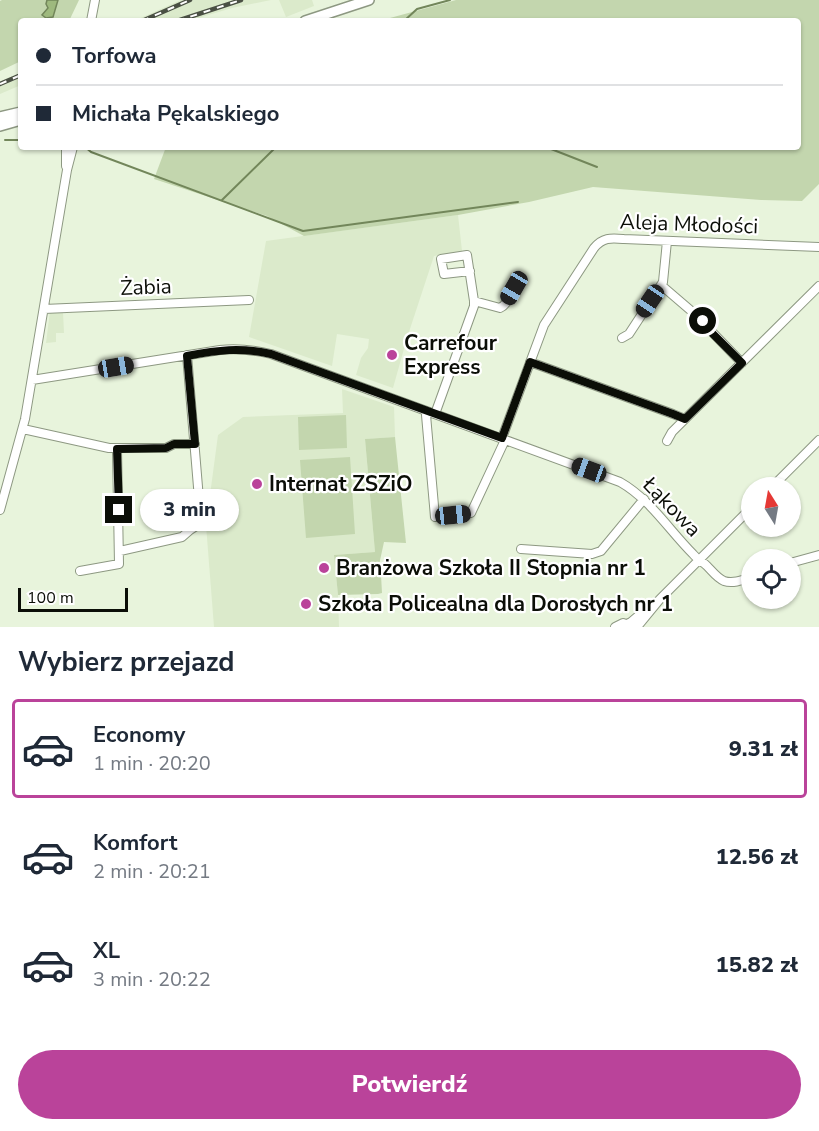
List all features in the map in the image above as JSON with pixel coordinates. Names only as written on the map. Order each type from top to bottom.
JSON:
[{"type":"main road","points":[[314,18],[369,0]]},
{"type":"main road","points":[[0,117],[18,113]]},
{"type":"main road","points":[[0,126],[18,121]]},
{"type":"street","points":[[91,18],[94,0]]},
{"type":"street","points":[[66,150],[67,170]]},
{"type":"street","points":[[0,510],[22,429],[32,380],[67,170],[73,150]]},
{"type":"street","name":"Aleja Młodości","points":[[431,412],[426,415],[435,517],[471,513],[503,439],[545,322],[600,241],[614,238],[819,247]]},
{"type":"street","points":[[622,338],[629,334],[661,285],[665,274],[667,241]]},
{"type":"street","points":[[431,412],[473,310],[470,271]]},
{"type":"street","points":[[661,285],[703,321],[742,363]]},
{"type":"street","points":[[667,441],[672,432],[819,285]]},
{"type":"street","points":[[474,301],[500,308],[514,288]]},
{"type":"street","name":"Żabia","points":[[44,309],[249,300]]},
{"type":"street","name":"Łąkowa","points":[[32,380],[230,349],[257,350],[613,479],[627,486],[644,500],[694,556],[718,577],[726,582],[741,581]]},
{"type":"street","points":[[120,551],[182,537],[201,523],[187,356]]},
{"type":"street","points":[[530,362],[685,419]]},
{"type":"street","points":[[22,429],[117,449],[166,448],[174,444],[195,444]]},
{"type":"street","points":[[782,477],[819,440]]},
{"type":"street","points":[[80,571],[119,564],[117,449]]},
{"type":"street","points":[[521,549],[592,554],[600,551],[644,500]]},
{"type":"street","points":[[637,627],[660,599],[741,518]]},
{"type":"street","points":[[801,560],[819,555]]},
{"type":"street","points":[[615,627],[621,624],[629,625],[660,599]]},
{"type":"shaded area","points":[[47,0],[48,8],[46,18],[18,18],[18,62],[0,71],[0,1]]},
{"type":"shaded area","points":[[47,0],[58,0],[53,17],[46,18],[42,15],[48,8]]},
{"type":"shaded area","points":[[58,0],[79,0],[70,18],[50,18],[54,15]]},
{"type":"shaded area","points":[[181,0],[271,0],[198,18],[141,18]]},
{"type":"shaded area","points":[[279,0],[312,0],[314,6],[286,17]]},
{"type":"shaded area","points":[[456,0],[819,0],[819,184],[802,201],[593,187],[458,215],[304,236],[267,216],[154,179],[165,150],[801,150],[801,18],[390,18]]},
{"type":"shaded area","points":[[18,73],[18,86],[0,94],[0,82]]},
{"type":"shaded area","points":[[458,215],[462,251],[434,256],[393,388],[356,375],[361,358],[368,348],[369,339],[337,334],[332,366],[249,337],[266,241]]},
{"type":"shaded area","points":[[50,311],[63,312],[64,333],[56,333],[56,342],[46,343]]},
{"type":"shaded area","points":[[342,389],[394,407],[395,437],[365,439],[375,552],[334,555],[339,627],[214,627],[206,525],[218,435],[243,417],[343,413]]},
{"type":"shaded area","points":[[346,415],[347,448],[299,450],[298,417]]},
{"type":"shaded area","points":[[395,437],[406,543],[384,542],[377,574],[381,575],[382,593],[338,595],[334,555],[375,552],[365,439]]},
{"type":"shaded area","points":[[350,457],[355,534],[306,538],[300,460]]},
{"type":"waterway","points":[[407,18],[417,9],[450,0]]},
{"type":"waterway","points":[[5,140],[18,140]]},
{"type":"waterway","points":[[89,150],[303,231],[518,202]]},
{"type":"waterway","points":[[222,200],[273,150]]},
{"type":"waterway","points":[[554,150],[597,167]]},
{"type":"railway","points":[[149,18],[190,0]]},
{"type":"railway","points":[[186,18],[241,0]]},
{"type":"railway","points":[[0,84],[18,76]]},
{"type":"place","name":"Carrefour Express","points":[[392,355]]},
{"type":"place","name":"Internat ZSZiO","points":[[257,484]]},
{"type":"place","name":"Branżowa Szkoła II Stopnia nr 1","points":[[324,568]]},
{"type":"place","name":"Szkoła Policealna dla Dorosłych nr 1","points":[[306,604]]},
{"type":"route","points":[[119,510],[117,449],[166,448],[174,444],[195,444],[187,356],[230,349],[257,350],[502,438],[530,362],[685,419],[742,363],[703,321]]}]
